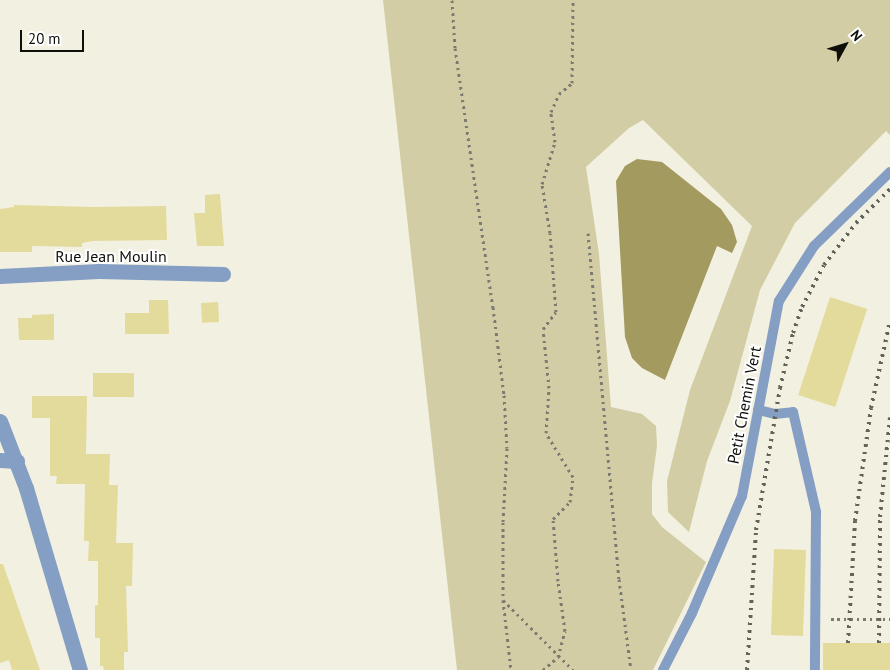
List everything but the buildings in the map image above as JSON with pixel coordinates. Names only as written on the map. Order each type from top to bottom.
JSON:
[{"type":"street","name":"Rue Jean Moulin","points":[[0,276],[99,271],[223,274]]},
{"type":"street","points":[[0,421],[26,488],[80,670]]},
{"type":"street","points":[[0,460],[17,461]]},
{"type":"lane","name":"Petit Chemin Vert","points":[[663,670],[692,613],[742,496],[779,301],[814,246],[890,172]]},
{"type":"lane","points":[[758,410],[775,414],[793,412],[816,512],[814,670]]},
{"type":"path","points":[[452,0],[455,48],[504,395],[507,448],[503,522],[503,600],[511,670]]},
{"type":"path","points":[[543,670],[558,657],[565,631],[558,581],[553,519],[570,502],[573,477],[546,433],[549,388],[543,329],[556,312],[550,233],[542,184],[555,142],[551,112],[559,94],[572,83],[573,0]]},
{"type":"path","points":[[588,232],[618,579],[631,670]]},
{"type":"path","points":[[503,600],[573,670]]},
{"type":"path","points":[[816,618],[890,619]]},
{"type":"shaded area","points":[[383,0],[890,0],[890,135],[886,131],[795,223],[760,290],[730,401],[707,461],[689,532],[668,512],[667,481],[690,390],[752,226],[643,120],[629,128],[586,167],[599,254],[611,407],[642,414],[656,426],[657,446],[652,483],[652,514],[662,527],[706,562],[653,670],[457,670]]},
{"type":"shaded area","points":[[637,159],[662,162],[721,209],[732,225],[737,242],[732,253],[717,246],[665,380],[642,368],[632,358],[625,337],[616,181],[625,166]]},
{"type":"railway","points":[[747,670],[756,530],[780,388],[793,333],[802,307],[824,265],[856,223],[890,189]]},
{"type":"railway","points":[[848,643],[855,521],[871,408],[890,321]]},
{"type":"railway","points":[[879,643],[880,517],[890,417]]}]
